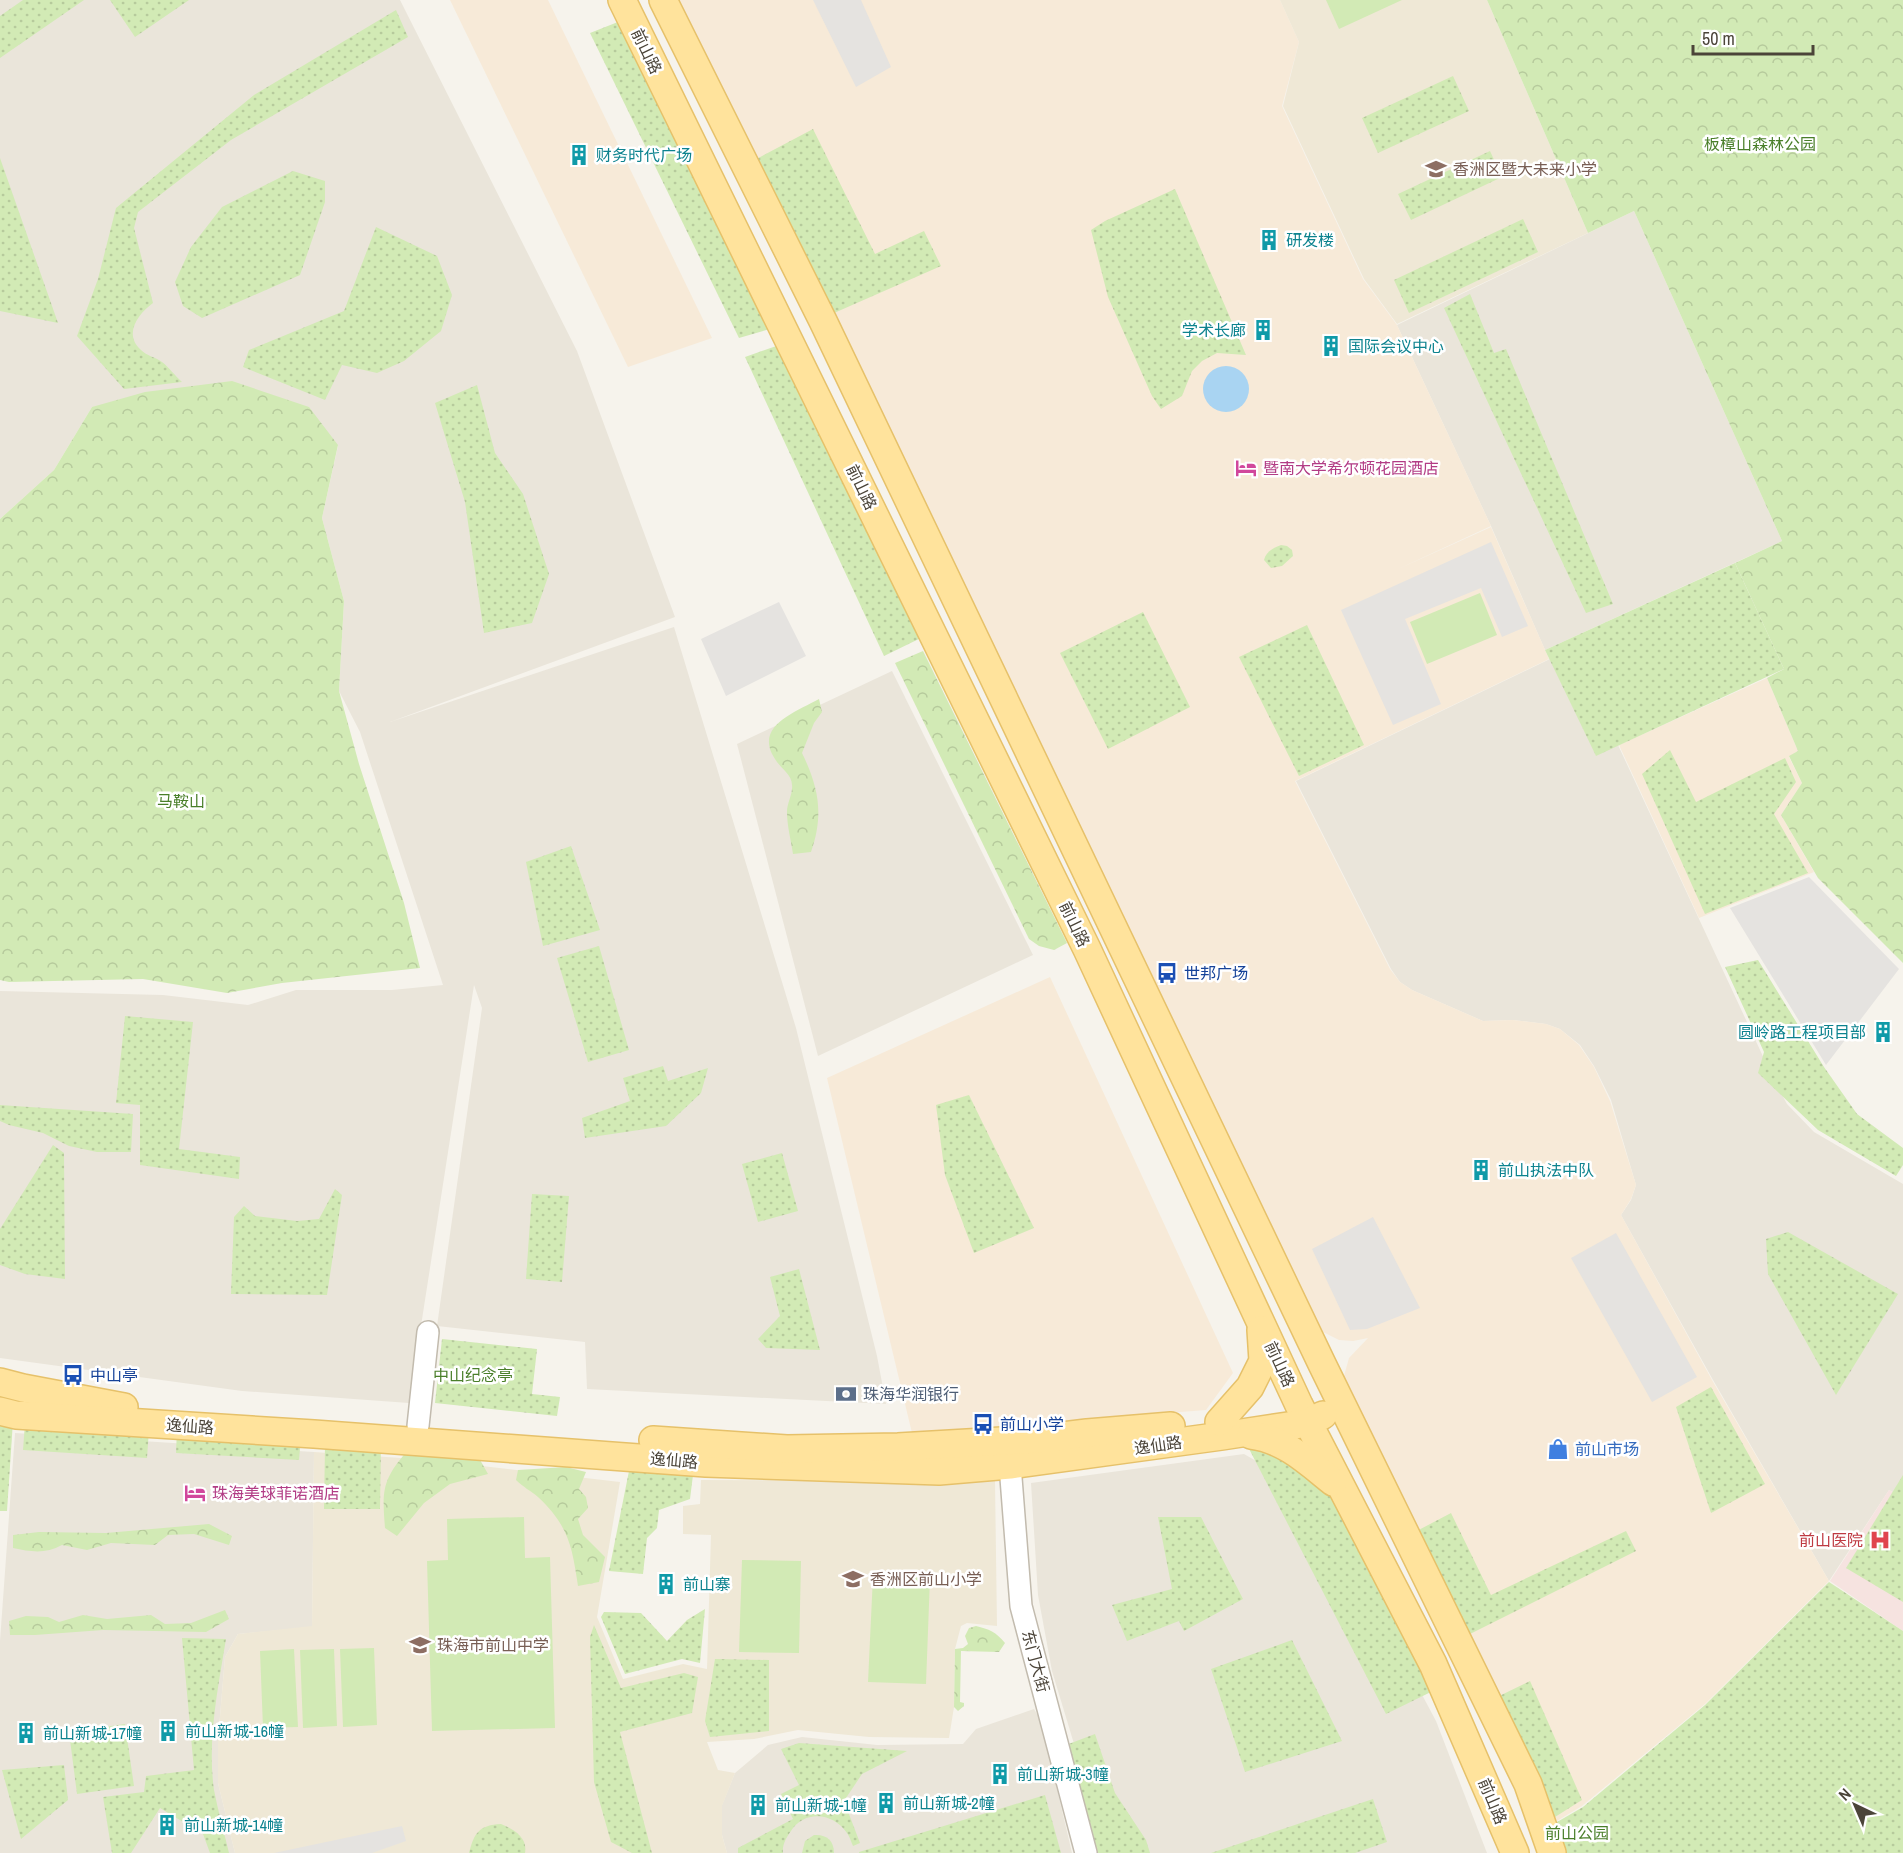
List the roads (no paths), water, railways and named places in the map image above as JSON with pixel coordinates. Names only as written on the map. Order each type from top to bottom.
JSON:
[{"type":"main road","name":"前山路","points":[[622,0],[1082,938],[1304,1414],[1448,1696],[1515,1853]]},
{"type":"main road","name":"前山路","points":[[663,0],[827,331],[1339,1397],[1528,1784],[1552,1853]]},
{"type":"main road","points":[[1261,1322],[1263,1360],[1250,1387],[1221,1429],[1271,1439],[1311,1462],[1344,1492]]},
{"type":"main road","name":"逸仙路","points":[[0,1382],[140,1410],[787,1449],[898,1447],[1038,1439],[1087,1433],[1221,1429]]},
{"type":"main road","name":"逸仙路","points":[[0,1411],[16,1415],[706,1463],[939,1472],[1010,1465],[1304,1414],[1339,1397]]},
{"type":"street","points":[[418,1426],[428,1332]]},
{"type":"street","name":"东门大街","points":[[1010,1465],[1021,1606],[1086,1853]]},
{"type":"water","points":[[1226,366],[1242,373],[1249,389],[1242,405],[1226,412],[1210,405],[1203,389],[1210,373]]},
{"type":"place","name":"财务时代广场","points":[[579,155]]},
{"type":"place","name":"香洲区暨大未来小学","points":[[1436,169]]},
{"type":"place","name":"研发楼","points":[[1269,240]]},
{"type":"place","name":"学术长廊","points":[[1263,330]]},
{"type":"place","name":"国际会议中心","points":[[1331,346]]},
{"type":"place","name":"暨南大学希尔顿花园酒店","points":[[1246,468]]},
{"type":"place","name":"世邦广场","points":[[1167,973]]},
{"type":"place","name":"圆岭路工程项目部","points":[[1883,1032]]},
{"type":"place","name":"前山执法中队","points":[[1481,1170]]},
{"type":"place","name":"中山亭","points":[[73,1375]]},
{"type":"place","name":"珠海华润银行","points":[[846,1394]]},
{"type":"place","name":"前山小学","points":[[983,1424]]},
{"type":"place","name":"前山市场","points":[[1558,1449]]},
{"type":"place","name":"珠海美球菲诺酒店","points":[[195,1493]]},
{"type":"place","name":"前山医院","points":[[1880,1540]]},
{"type":"place","name":"香洲区前山小学","points":[[853,1579]]},
{"type":"place","name":"前山寨","points":[[666,1584]]},
{"type":"place","name":"珠海市前山中学","points":[[420,1645]]},
{"type":"place","name":"前山新城-16幢","points":[[168,1731]]},
{"type":"place","name":"前山新城-17幢","points":[[26,1733]]},
{"type":"place","name":"前山新城-3幢","points":[[1000,1774]]},
{"type":"place","name":"前山新城-2幢","points":[[886,1803]]},
{"type":"place","name":"前山新城-1幢","points":[[758,1805]]},
{"type":"place","name":"前山新城-14幢","points":[[167,1825]]},
{"type":"park label","name":"板樟山森林公园","points":[[1760,144]]},
{"type":"park label","name":"马鞍山","points":[[181,801]]},
{"type":"park label","name":"中山纪念亭","points":[[473,1375]]},
{"type":"park label","name":"前山公园","points":[[1577,1833]]}]
